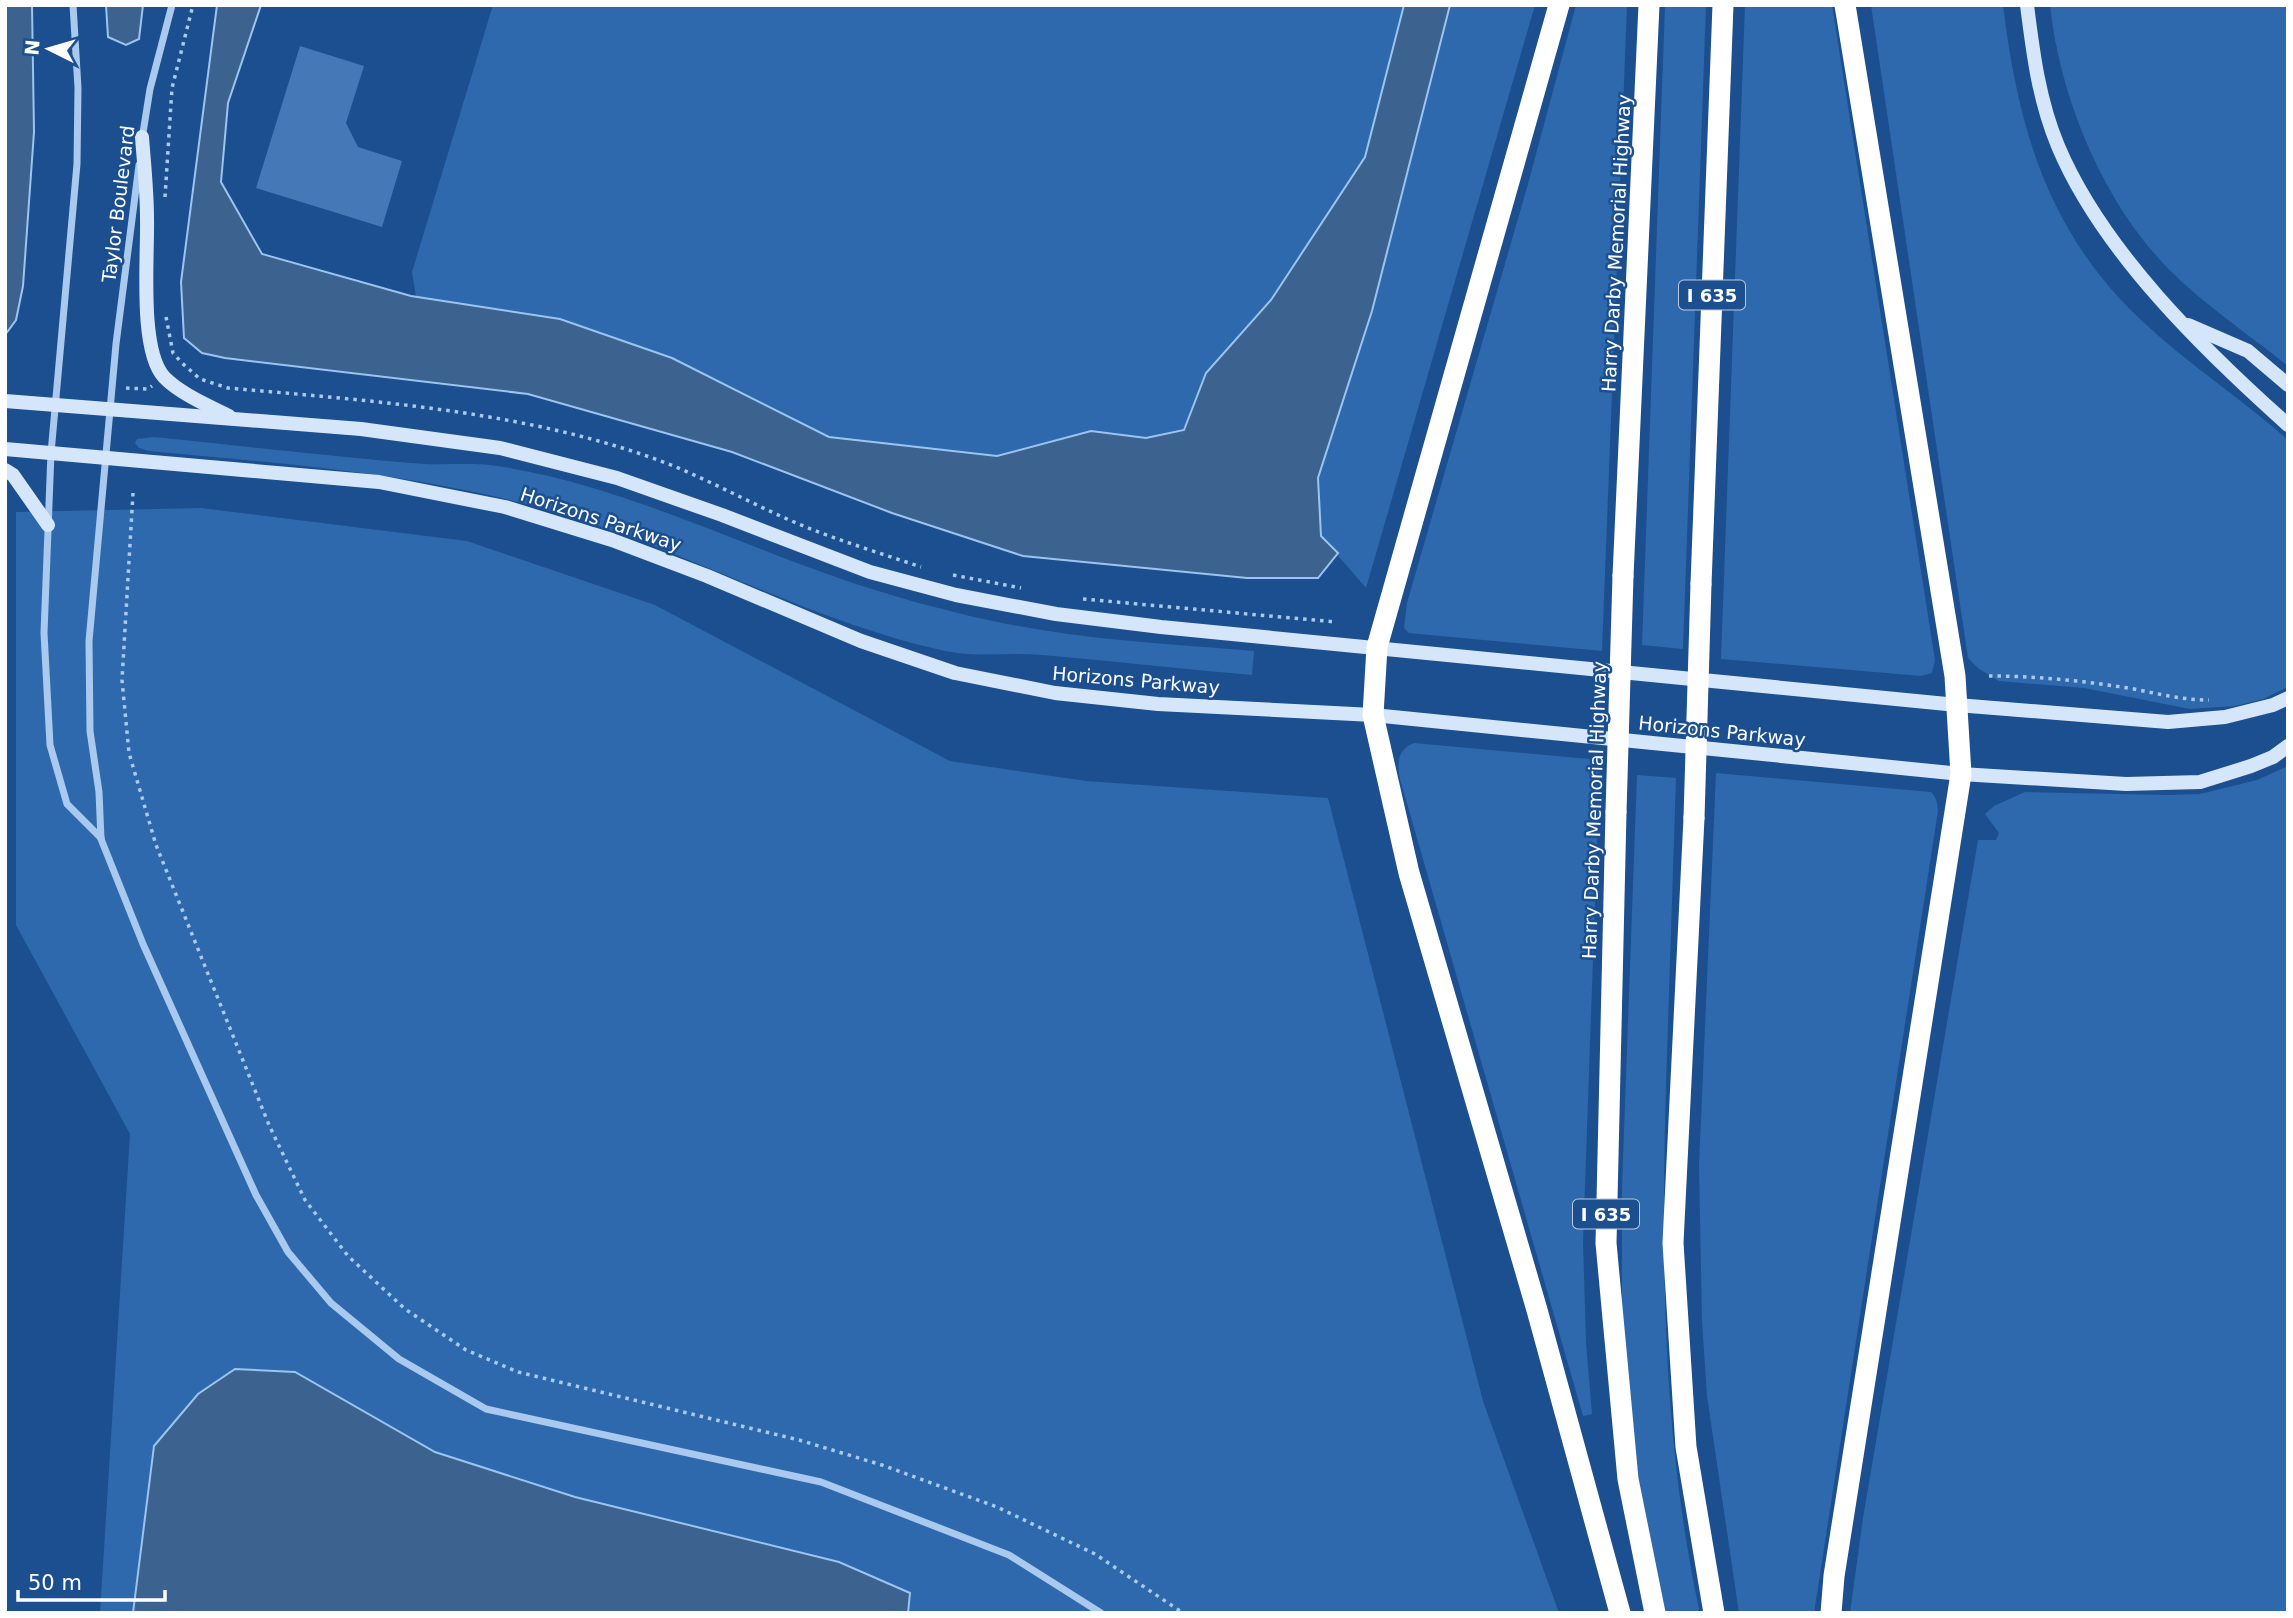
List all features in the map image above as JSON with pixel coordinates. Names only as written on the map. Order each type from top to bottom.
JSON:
[{"type":"highway","points":[[1559,5],[1377,647],[1373,715],[1409,873],[1537,1310],[1620,1613]]},
{"type":"highway","name":"Harry Darby Memorial Highway","points":[[1649,5],[1623,576],[1605,1243],[1628,1479],[1655,1613]]},
{"type":"highway","name":"I 635","points":[[1714,1613],[1686,1447],[1673,1243],[1694,818],[1723,5]]},
{"type":"highway","points":[[1830,1613],[1961,774],[1958,705],[1950,649],[1845,5]]},
{"type":"main road","points":[[2027,5],[2035,71],[2058,146],[2095,214],[2140,274],[2212,356],[2288,425]]},
{"type":"main road","points":[[142,137],[146,187],[148,331],[155,362],[164,377],[189,395],[233,419]]},
{"type":"main road","points":[[2185,324],[2248,351],[2288,385]]},
{"type":"main road","name":"Horizons Parkway","points":[[5,401],[426,436],[499,447],[617,478],[870,572],[956,595],[1056,614],[1161,627],[1958,705],[2168,722],[2225,717],[2273,705],[2288,698]]},
{"type":"main road","name":"Horizons Parkway","points":[[5,449],[379,482],[505,507],[612,540],[707,576],[861,641],[955,673],[1055,692],[1158,704],[1373,715],[1961,774],[2126,784],[2200,782],[2252,766],[2273,757],[2288,746]]},
{"type":"main road","points":[[5,470],[13,475],[48,525]]},
{"type":"street","points":[[74,5],[78,88],[76,164],[51,453],[44,633],[50,745],[67,804],[101,839],[143,944],[256,1195],[288,1252],[331,1303],[399,1359],[486,1409],[821,1482],[1009,1555],[1101,1613]]},
{"type":"street","name":"Taylor Boulevard","points":[[101,839],[99,792],[90,731],[89,641],[116,344],[142,137],[150,89],[172,5]]},
{"type":"path","points":[[164,208],[173,88],[193,5]]},
{"type":"path","points":[[166,316],[173,353],[200,379],[228,388],[417,406],[521,423],[666,463],[807,528],[923,567]]},
{"type":"path","points":[[126,388],[148,389],[154,385]]},
{"type":"path","points":[[135,388],[135,395]]},
{"type":"path","points":[[133,493],[122,680],[129,753],[156,845],[269,1125],[305,1200],[348,1256],[405,1309],[466,1350],[518,1372],[799,1440],[882,1465],[997,1507],[1095,1553],[1183,1613]]},
{"type":"path","points":[[948,574],[1023,589]]},
{"type":"path","points":[[1074,598],[1336,622]]},
{"type":"path","points":[[1989,676],[2067,680],[2187,700],[2221,700]]},
{"type":"shaded area","points":[[5,5],[32,5],[34,132],[23,286],[16,320],[5,335]]},
{"type":"shaded area","points":[[106,5],[143,5],[139,39],[126,45],[108,37]]},
{"type":"shaded area","points":[[217,5],[261,5],[228,103],[221,182],[262,254],[411,296],[560,319],[672,358],[829,437],[997,456],[1091,431],[1146,438],[1184,430],[1206,373],[1271,300],[1365,157],[1404,5],[1450,5],[1372,311],[1318,478],[1321,536],[1338,553],[1318,578],[1247,578],[1023,556],[892,513],[732,452],[528,394],[202,353],[184,338],[181,282]]},
{"type":"shaded area","points":[[493,5],[1404,5],[1365,157],[1271,300],[1206,373],[1184,430],[1146,438],[1091,431],[997,456],[829,437],[672,358],[416,297],[412,272]]},
{"type":"shaded area","points":[[1450,5],[1535,5],[1366,588],[1321,536],[1318,478],[1372,311]]},
{"type":"shaded area","points":[[1576,5],[1627,5],[1602,651],[1409,633],[1404,628],[1407,603],[1528,184]]},
{"type":"shaded area","points":[[1665,5],[1706,5],[1683,649],[1642,645]]},
{"type":"shaded area","points":[[1745,5],[1832,5],[1935,660],[1932,673],[1921,676],[1721,659]]},
{"type":"shaded area","points":[[1871,5],[2003,5],[2009,50],[2028,135],[2042,175],[2081,250],[2108,285],[2140,319],[2288,440],[2288,687],[2263,699],[2235,706],[2190,709],[2084,688],[1999,681],[1979,669],[1968,658]]},
{"type":"shaded area","points":[[2050,5],[2288,5],[2288,366],[2175,276],[2139,235],[2119,206],[2101,174],[2073,107],[2055,39]]},
{"type":"shaded area","points":[[154,437],[424,464],[494,465],[553,477],[649,507],[837,578],[959,613],[1034,629],[1084,636],[1254,651],[1252,675],[1042,655],[945,651],[854,625],[632,538],[533,506],[479,493],[370,474],[149,451],[139,448],[135,443],[137,439]]},
{"type":"shaded area","points":[[201,508],[467,541],[655,605],[950,761],[1086,781],[1328,798],[1483,1401],[1559,1613],[100,1613],[130,1134],[16,925],[16,512]]},
{"type":"shaded area","points":[[1414,743],[1600,760],[1583,1243],[1586,1342],[1592,1414],[1583,1416],[1400,779],[1401,753]]},
{"type":"shaded area","points":[[2288,766],[2288,1613],[1850,1613],[1863,1518],[1978,840],[1996,840],[1999,833],[1985,814],[1994,806],[2025,792],[2200,794],[2257,780]]},
{"type":"shaded area","points":[[1716,773],[1931,792],[1936,799],[1938,811],[1814,1613],[1739,1613],[1707,1396],[1702,1321],[1699,1166]]},
{"type":"shaded area","points":[[1637,775],[1676,778],[1665,1124],[1664,1263],[1670,1402],[1686,1540],[1699,1609],[1697,1613],[1665,1613],[1637,1483],[1622,1309],[1622,1186]]},
{"type":"shaded area","points":[[235,1369],[295,1372],[435,1452],[575,1497],[839,1562],[910,1593],[908,1613],[133,1613],[154,1446],[198,1394]]},
{"type":"building","points":[[300,46],[364,66],[346,123],[358,147],[402,161],[382,227],[256,188]]}]
